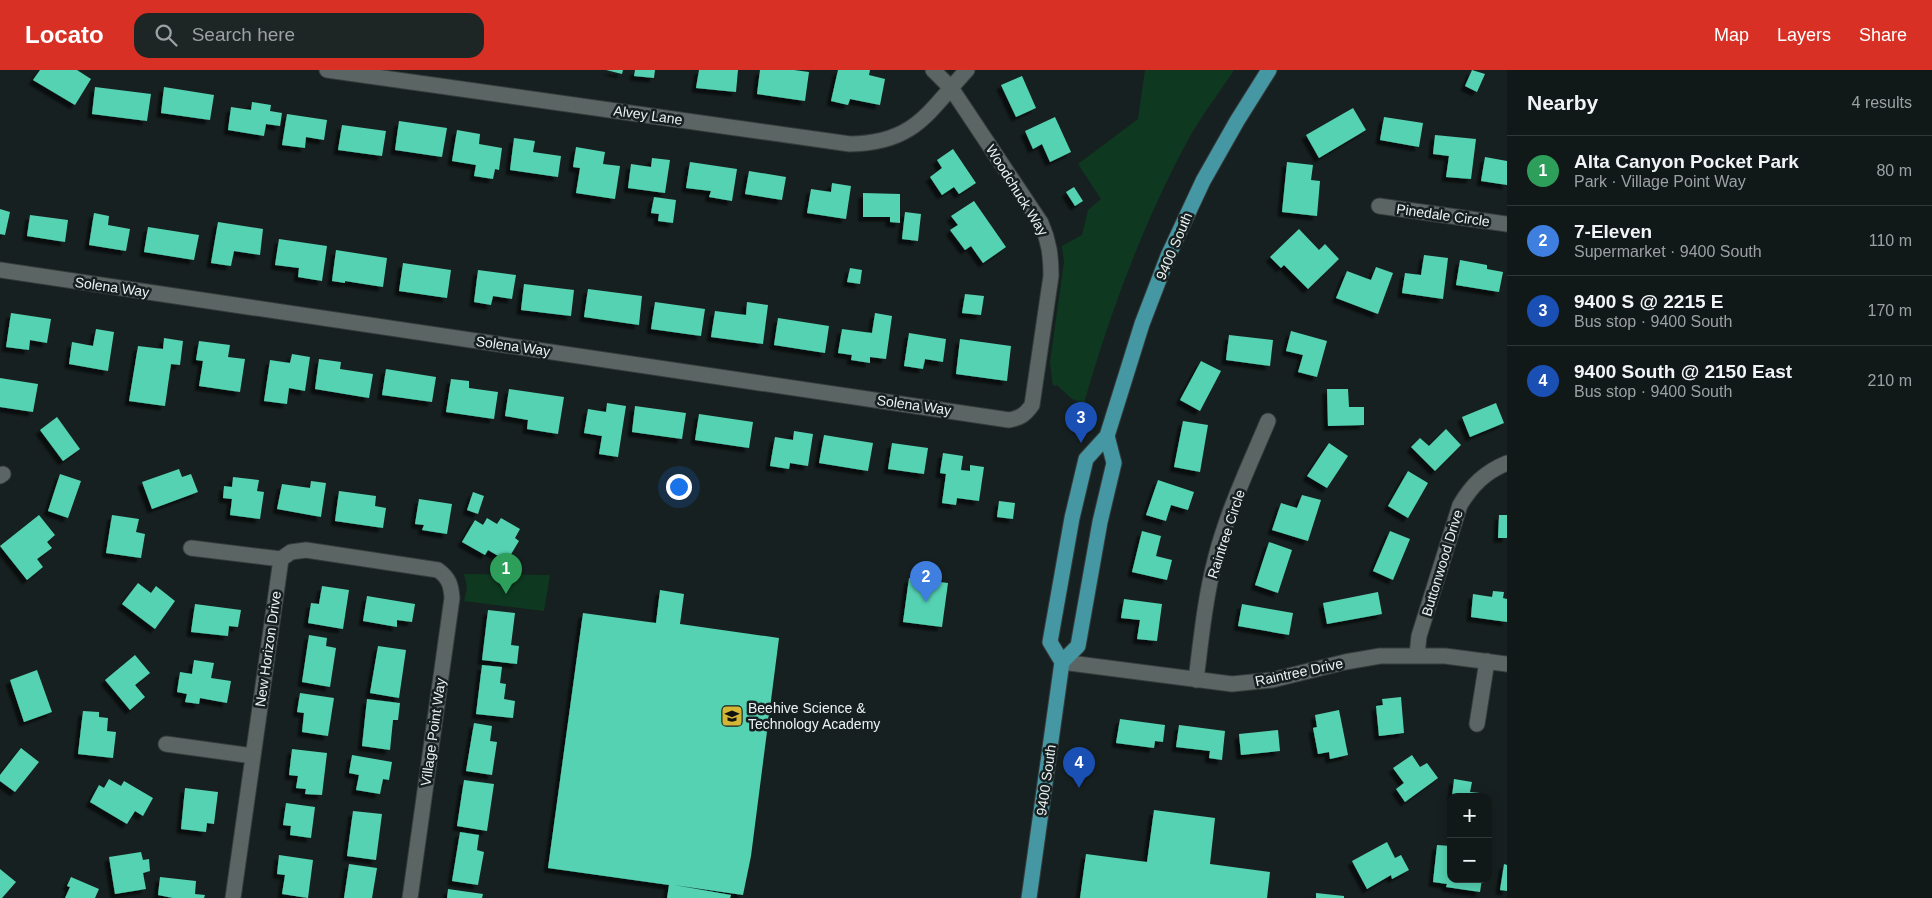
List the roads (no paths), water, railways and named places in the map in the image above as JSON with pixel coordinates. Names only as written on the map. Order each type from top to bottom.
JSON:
[{"type":"main road","name":"9400 South","points":[[1029,898],[1062,662],[1050,642],[1072,518],[1086,459],[1107,436],[1139,332],[1168,256],[1202,180],[1269,70]]},
{"type":"main road","points":[[1062,662],[1078,646],[1100,522],[1114,463],[1107,436]]},
{"type":"street","name":"Alvey Lane","points":[[327,70],[850,144],[869,144],[888,140],[906,132],[937,106],[967,70]]},
{"type":"street","name":"Woodchuck Way","points":[[933,70],[951,88],[1041,223],[1048,241],[1051,258],[1051,276],[1032,406],[1025,414]]},
{"type":"street","name":"Pinedale Circle","points":[[1379,206],[1507,224]]},
{"type":"street","name":"Solena Way","points":[[0,270],[1009,420],[1025,414]]},
{"type":"street","name":"Raintree Circle","points":[[1196,680],[1207,596],[1215,559],[1226,523],[1268,421]]},
{"type":"street","name":"Buttonwood Drive","points":[[1416,655],[1420,636],[1460,505],[1470,489],[1482,476],[1507,463]]},
{"type":"street","points":[[191,548],[281,559]]},
{"type":"street","name":"Village Point Way","points":[[281,559],[291,552],[306,550],[438,570],[447,576],[451,586],[452,598],[410,898]]},
{"type":"street","name":"New Horizon Drive","points":[[233,898],[281,559]]},
{"type":"street","name":"Raintree Drive","points":[[1062,662],[1232,684],[1272,680],[1346,662],[1380,656],[1416,655],[1507,664]]},
{"type":"street","points":[[1477,724],[1486,661]]},
{"type":"street","points":[[166,744],[253,756]]},
{"type":"place","name":"9400 S @ 2215 E","points":[[1081,443]]},
{"type":"place","name":"Alta Canyon Pocket Park","points":[[506,594]]},
{"type":"place","name":"7-Eleven","points":[[926,602]]},
{"type":"place","name":"Beehive Science & Technology Academy","points":[[732,716]]},
{"type":"place","name":"9400 South @ 2150 East","points":[[1079,788]]}]
